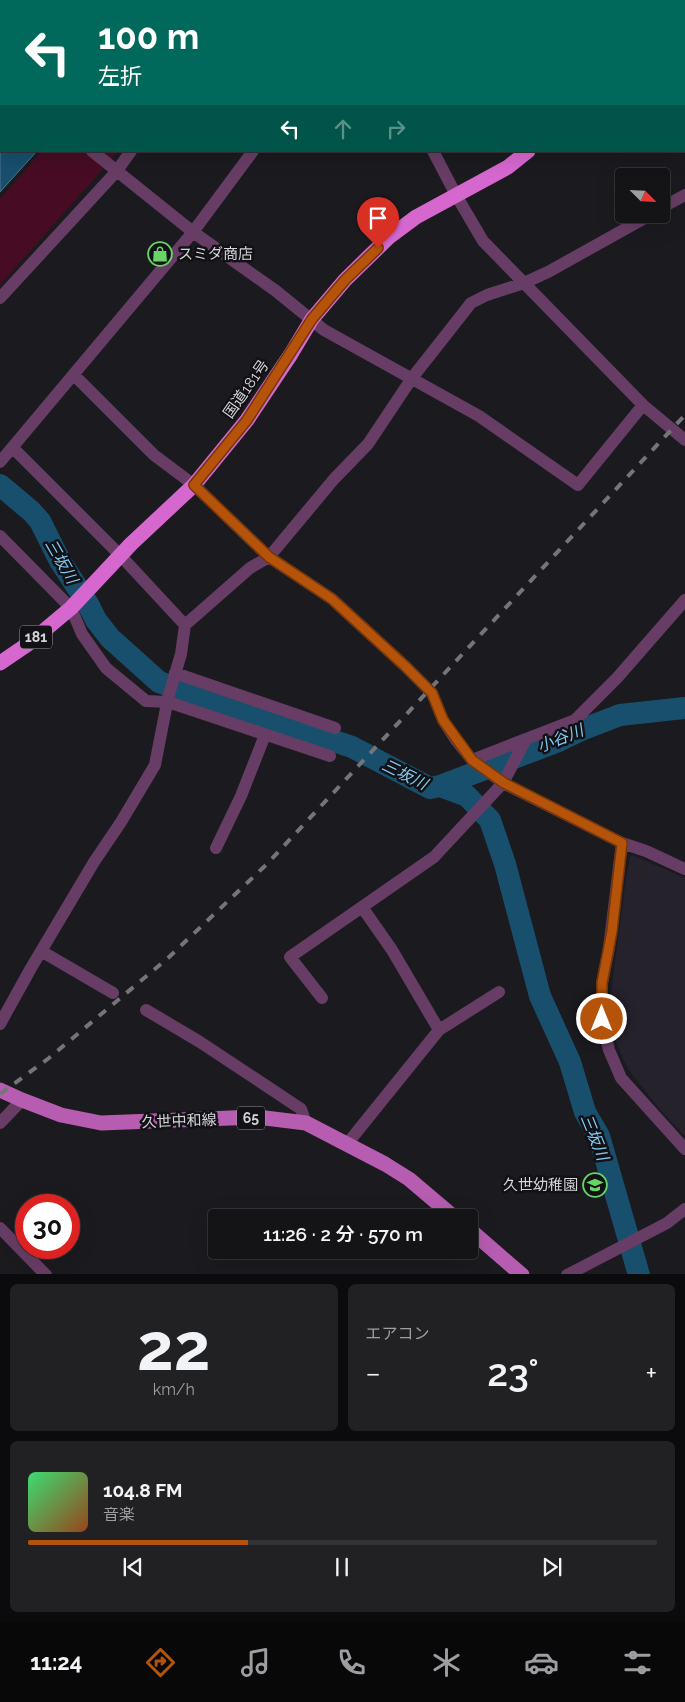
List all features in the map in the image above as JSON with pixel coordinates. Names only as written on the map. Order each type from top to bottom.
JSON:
[{"type":"highway","name":"国道181号","points":[[0,663],[28,644],[71,608],[120,556],[194,485],[247,420],[312,319],[345,280],[389,238],[416,217],[508,167],[527,152]]},
{"type":"main road","name":"久世中和線","points":[[0,1090],[61,1115],[101,1123],[257,1118],[306,1123],[385,1164],[409,1179],[444,1209]]},
{"type":"main road","points":[[478,1237],[522,1274]]},
{"type":"street","points":[[93,152],[193,232],[276,291],[324,330],[495,426],[578,485],[643,405]]},
{"type":"street","points":[[0,298],[116,172],[130,152]]},
{"type":"street","points":[[0,462],[193,232],[252,152]]},
{"type":"street","points":[[434,152],[456,195],[483,241],[643,405],[685,440]]},
{"type":"street","points":[[670,203],[685,195]]},
{"type":"street","points":[[0,1024],[94,862],[156,765],[168,700],[181,654],[185,624],[250,568],[269,557],[334,479],[368,444],[412,378],[471,303],[487,295],[524,283],[636,223]]},
{"type":"street","points":[[74,375],[154,455],[194,485],[269,557],[332,599],[405,666],[432,693],[443,720],[472,760],[504,783],[622,843],[646,851],[685,869]]},
{"type":"street","points":[[13,448],[185,624]]},
{"type":"street","points":[[0,536],[71,608],[82,634],[106,668],[146,701],[168,700],[330,756]]},
{"type":"street","points":[[472,760],[575,720],[617,678],[685,600]]},
{"type":"street","points":[[175,673],[335,728]]},
{"type":"street","points":[[216,848],[241,796],[265,735]]},
{"type":"street","points":[[322,998],[290,958],[434,857],[504,783],[526,739]]},
{"type":"street","points":[[622,843],[612,931],[602,983],[602,1019],[609,1050],[621,1078],[685,1149]]},
{"type":"street","points":[[362,907],[392,950],[439,1030]]},
{"type":"street","points":[[41,951],[113,993]]},
{"type":"street","points":[[347,1144],[439,1030],[499,992]]},
{"type":"street","points":[[146,1010],[200,1042],[301,1109],[306,1123]]},
{"type":"street","points":[[0,1124],[22,1100]]},
{"type":"street","points":[[567,1274],[667,1222],[685,1209]]},
{"type":"street","points":[[0,1228],[46,1274]]},
{"type":"shaded area","points":[[41,152],[118,152],[0,285],[0,199]]},
{"type":"shaded area","points":[[632,855],[685,878],[685,1136],[663,1113],[631,1073],[623,1059],[612,1031],[611,991],[626,878]]},
{"type":"water","points":[[0,152],[36,152],[0,192]]},
{"type":"waterway","name":"三坂川","points":[[0,485],[40,521],[60,561],[88,604],[96,620],[110,638],[159,682],[352,747],[430,788],[440,786],[467,796],[490,820],[505,864],[540,996],[570,1062],[585,1112],[599,1136],[639,1274]]},
{"type":"waterway","name":"小谷川","points":[[440,786],[556,742],[620,715],[685,708]]},
{"type":"railway","points":[[0,1094],[49,1058],[168,958],[267,864],[685,415]]},
{"type":"place","name":"スミダ商店","points":[[160,254]]},
{"type":"place","name":"久世幼稚園","points":[[595,1185]]},
{"type":"route","points":[[378,248],[345,280],[312,319],[247,420],[194,485],[269,557],[332,599],[405,666],[432,693],[443,720],[472,760],[504,783],[622,843],[612,931],[602,983],[602,1019]]}]
